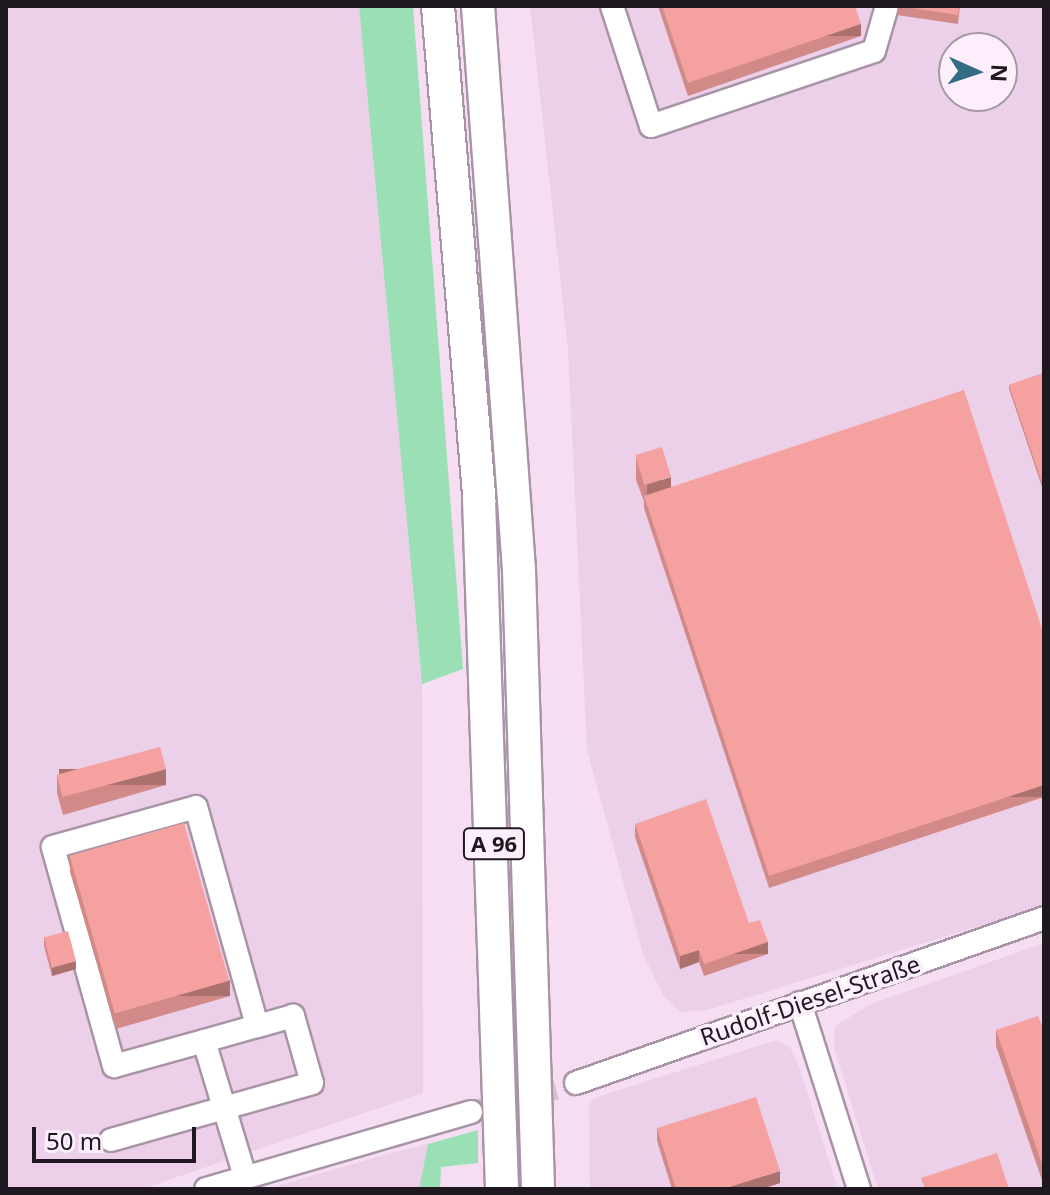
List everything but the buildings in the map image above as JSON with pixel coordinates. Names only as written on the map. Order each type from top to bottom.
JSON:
[{"type":"highway","name":"A 96","points":[[438,6],[479,499],[502,1189]]},
{"type":"highway","name":"A 96","points":[[478,6],[519,570],[538,1189]]},
{"type":"street","points":[[612,6],[651,126],[874,51],[887,6]]},
{"type":"street","points":[[111,1140],[312,1083],[293,1016],[114,1066],[53,847],[196,807],[257,1026]]},
{"type":"street","name":"Rudolf-Diesel-Straße","points":[[576,1083],[1044,918]]},
{"type":"street","points":[[800,1003],[859,1189]]},
{"type":"street","points":[[204,1041],[245,1177]]},
{"type":"street","points":[[206,1189],[471,1112]]},
{"type":"shaded area","points":[[6,6],[359,6],[422,684],[423,1093],[142,1189],[6,1189]]},
{"type":"shaded area","points":[[530,6],[1044,6],[1044,906],[707,1010],[681,1012],[664,997],[643,954],[587,750],[568,350]]},
{"type":"shaded area","points":[[1044,943],[1044,1189],[878,1189],[834,1047],[835,1026],[871,1004]]},
{"type":"shaded area","points":[[777,1040],[790,1047],[800,1070],[838,1189],[590,1189],[589,1105],[594,1098]]},
{"type":"shaded area","points":[[428,1144],[419,1189],[267,1189],[381,1156]]},
{"type":"green space","points":[[359,6],[413,6],[463,669],[422,684]]},
{"type":"green space","points":[[478,1130],[478,1163],[441,1167],[440,1189],[419,1189],[428,1144]]},
{"type":"tunnel","points":[[471,1112],[576,1083]]}]
